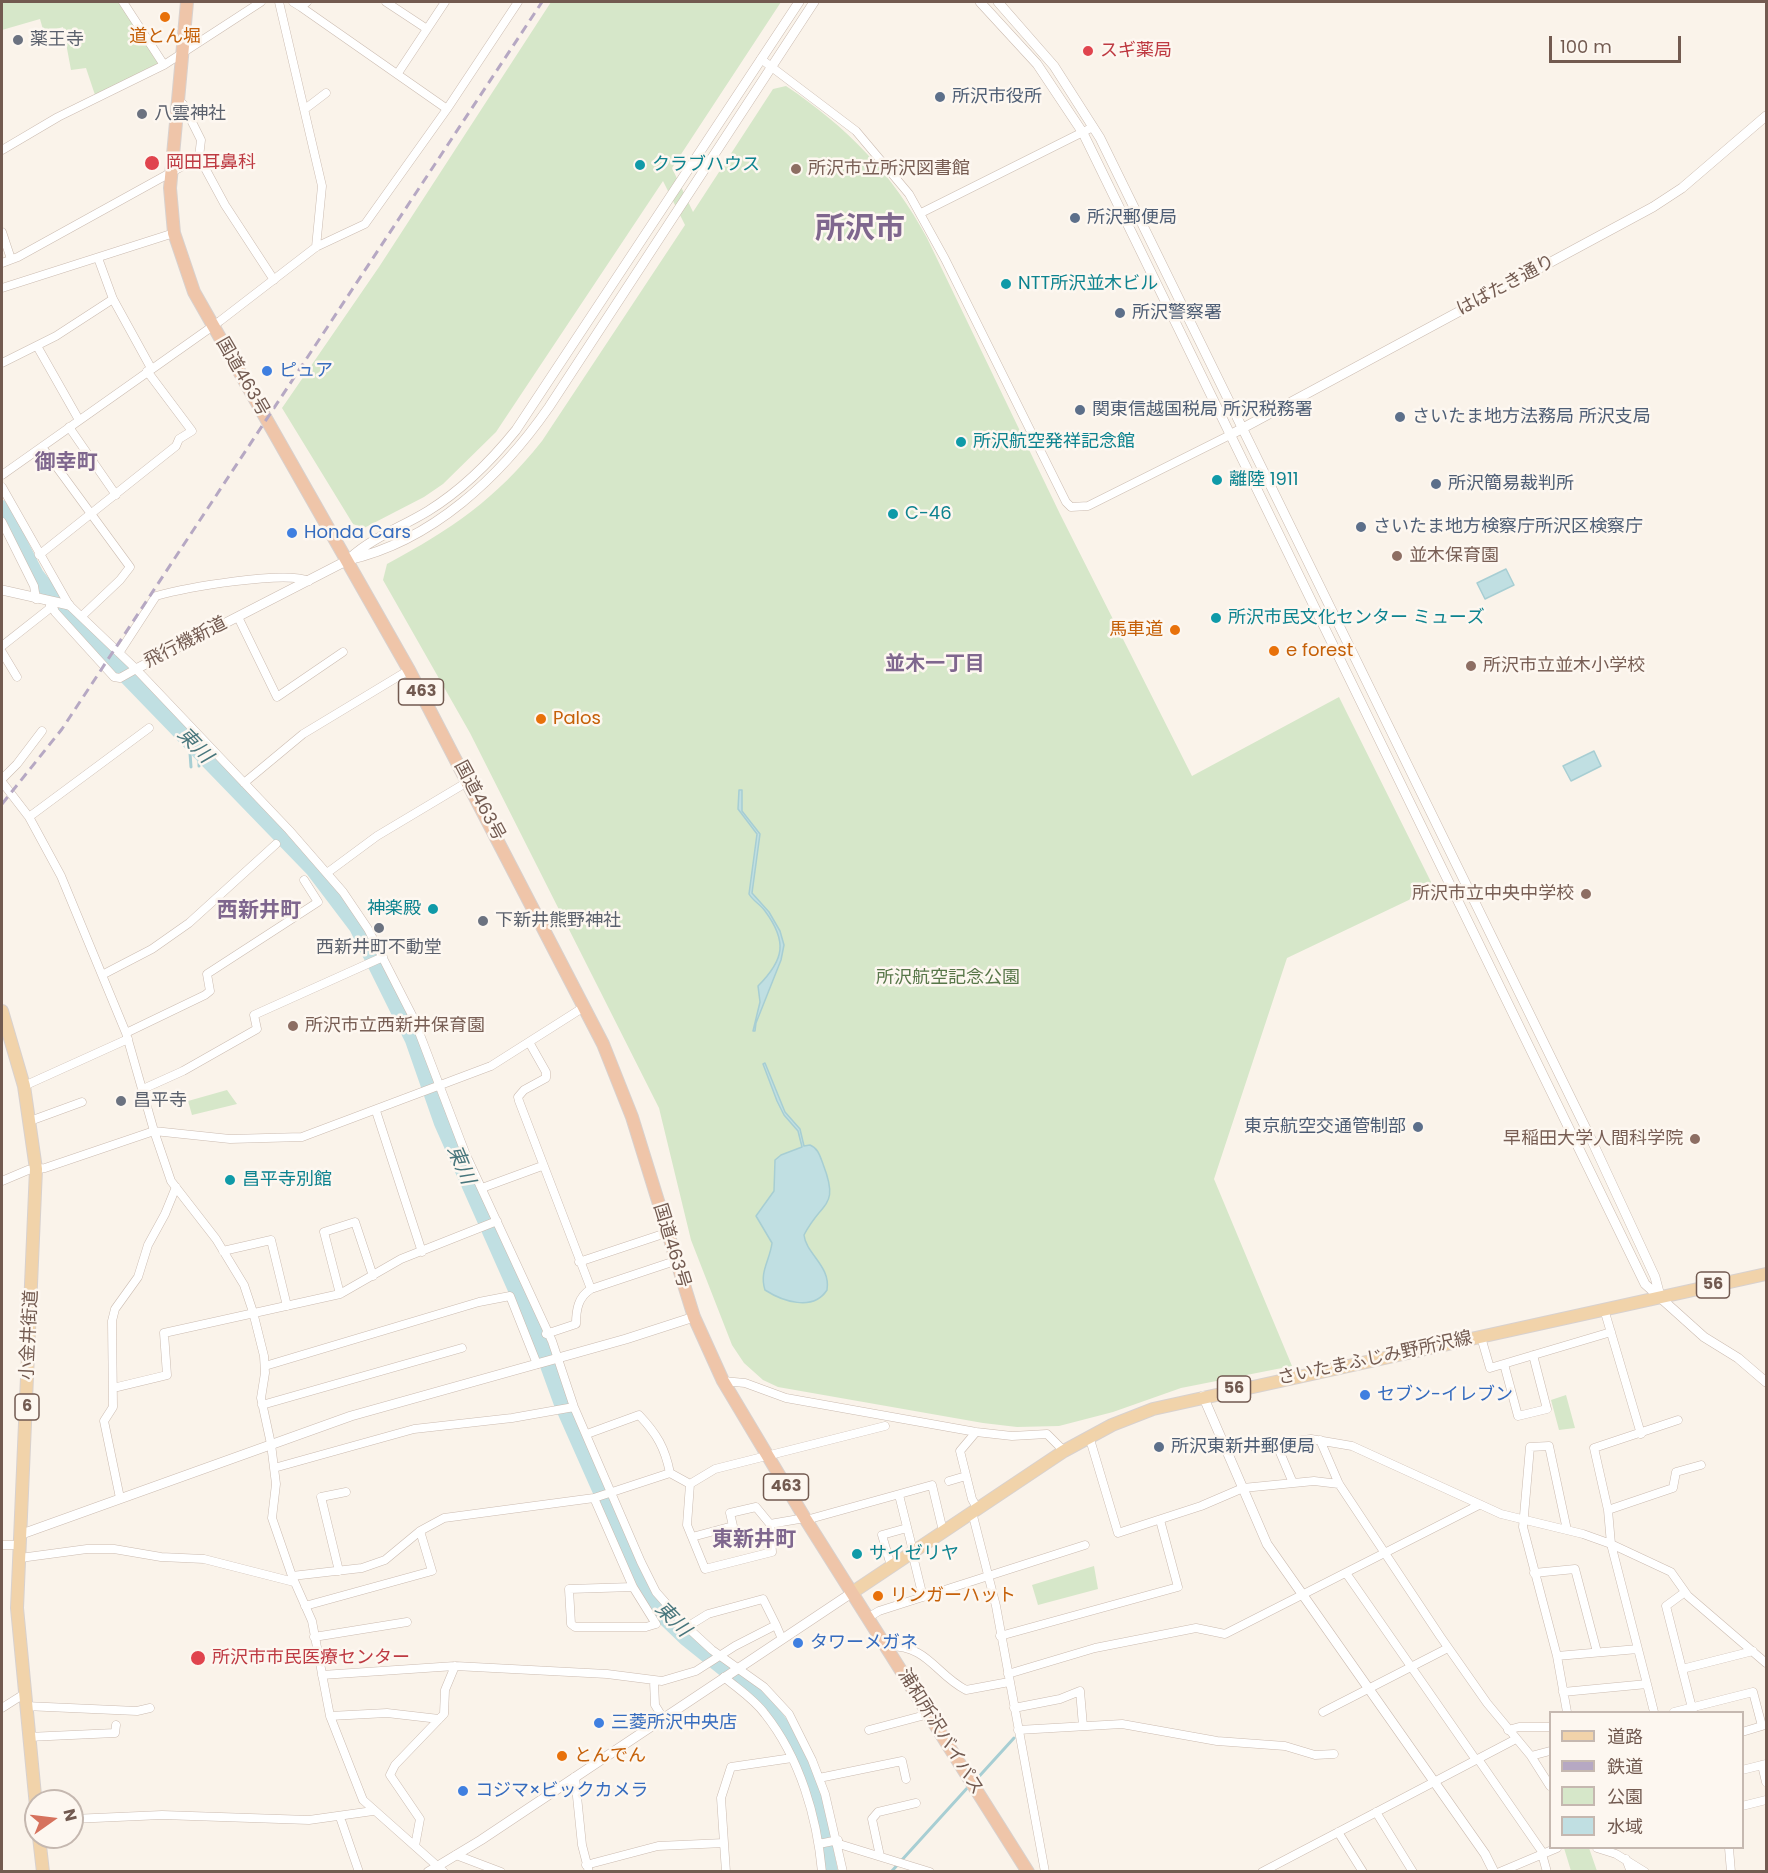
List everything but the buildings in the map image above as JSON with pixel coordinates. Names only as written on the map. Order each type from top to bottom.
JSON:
[{"type":"highway","name":"国道463号","points":[[187,2],[170,171],[174,233],[186,273],[213,327],[409,670],[469,781],[584,1007],[621,1084],[694,1317],[723,1381],[805,1519],[853,1592]]},
{"type":"highway","name":"浦和所沢バイパス","points":[[853,1592],[1028,1872]]},
{"type":"main road","name":"小金井街道","points":[[2,1011],[24,1086],[36,1169],[17,1608],[34,1789]]},
{"type":"main road","name":"さいたまふじみ野所沢線","points":[[853,1592],[1064,1451],[1089,1436],[1153,1409],[1203,1396],[1767,1274]]},
{"type":"main road","points":[[40,1849],[43,1872]]},
{"type":"street","points":[[123,2],[164,65]]},
{"type":"street","points":[[2,150],[58,117],[164,65],[261,2]]},
{"type":"street","points":[[279,2],[322,186],[316,247]]},
{"type":"street","points":[[293,2],[304,4],[447,109]]},
{"type":"street","points":[[386,2],[427,29]]},
{"type":"street","points":[[398,73],[445,2]]},
{"type":"street","points":[[2,475],[149,369],[213,327],[316,247],[365,224],[372,218],[518,2]]},
{"type":"street","points":[[348,560],[364,545],[427,512],[455,492],[510,438],[590,321],[799,2]]},
{"type":"street","points":[[348,560],[370,555],[441,518],[482,486],[523,444],[814,2]]},
{"type":"street","points":[[980,2],[1036,64],[1083,133],[1645,1284],[1690,1326],[1738,1358],[1767,1382]]},
{"type":"street","points":[[998,2],[1054,66],[1092,127],[1243,427],[1592,1141],[1655,1277],[1660,1296]]},
{"type":"street","points":[[761,59],[856,131],[903,185],[921,213],[1061,492],[1071,507],[1082,508],[1095,503],[1230,435]]},
{"type":"street","points":[[305,109],[326,93]]},
{"type":"street","points":[[177,103],[183,104],[201,140],[199,157],[225,205],[274,280]]},
{"type":"street","name":"はばたき通り","points":[[1230,435],[1647,211],[1682,188],[1767,116]]},
{"type":"street","points":[[921,213],[1092,127]]},
{"type":"street","points":[[2,263],[18,257],[199,157]]},
{"type":"street","points":[[2,232],[11,259]]},
{"type":"street","points":[[2,288],[174,233]]},
{"type":"street","points":[[39,555],[176,446],[179,439],[192,431],[149,369],[113,299],[98,258]]},
{"type":"street","points":[[2,363],[37,346],[113,299]]},
{"type":"street","points":[[37,346],[79,420]]},
{"type":"street","points":[[69,427],[116,495]]},
{"type":"street","points":[[42,447],[130,569],[83,615]]},
{"type":"street","points":[[2,487],[68,605]]},
{"type":"street","points":[[2,522],[34,586],[36,599]]},
{"type":"street","name":"飛行機新道","points":[[2,590],[68,605],[83,615],[134,670],[348,560]]},
{"type":"street","points":[[119,653],[156,596],[207,584],[295,577],[309,581]]},
{"type":"street","points":[[2,646],[49,609],[52,602]]},
{"type":"street","points":[[52,602],[55,612],[114,677],[122,677],[134,670],[244,783],[327,873],[358,913],[414,1019],[437,1087],[546,1334],[573,1407],[587,1434],[610,1493],[656,1592],[687,1627],[720,1657],[738,1668],[782,1705],[800,1734],[819,1778],[843,1872]]},
{"type":"street","points":[[238,617],[277,698],[343,652]]},
{"type":"street","points":[[2,652],[17,677]]},
{"type":"street","points":[[244,783],[296,739],[409,670]]},
{"type":"street","points":[[29,817],[149,728]]},
{"type":"street","points":[[42,731],[2,781],[29,817],[61,876],[127,1036],[154,1131],[176,1187],[223,1251],[244,1285],[253,1312],[265,1366],[262,1405],[272,1444],[276,1485],[272,1518],[293,1579],[312,1621],[330,1716],[363,1800],[441,1869]]},
{"type":"street","points":[[327,873],[376,836],[469,781]]},
{"type":"street","points":[[102,975],[152,949],[189,923],[276,844]]},
{"type":"street","points":[[24,1086],[127,1036],[210,992],[207,974],[318,902],[304,880]]},
{"type":"street","points":[[143,1089],[183,1071],[257,1029],[254,1015],[381,958]]},
{"type":"street","points":[[2,1181],[154,1131],[210,1138],[296,1138],[376,1111],[491,1066],[584,1007]]},
{"type":"street","points":[[529,1042],[546,1072],[546,1077],[524,1090],[518,1097],[542,1166],[591,1289]]},
{"type":"street","points":[[30,1121],[82,1102]]},
{"type":"street","points":[[376,1111],[422,1252]]},
{"type":"street","points":[[482,1188],[542,1166]]},
{"type":"street","points":[[120,1498],[104,1421],[113,1407],[112,1321],[115,1309],[138,1277],[148,1245],[165,1214],[176,1187]]},
{"type":"street","points":[[340,1294],[324,1232],[355,1222],[373,1276]]},
{"type":"street","points":[[113,1388],[167,1375],[164,1333],[340,1294],[401,1259],[495,1222]]},
{"type":"street","points":[[579,1262],[666,1233]]},
{"type":"street","points":[[223,1251],[271,1240],[287,1306]]},
{"type":"street","points":[[546,1334],[576,1324],[578,1305],[585,1293],[591,1289],[675,1261]]},
{"type":"street","points":[[265,1366],[479,1302],[510,1296],[539,1364]]},
{"type":"street","points":[[1604,1309],[1641,1434]]},
{"type":"street","points":[[2,1543],[21,1540],[120,1498],[351,1416],[539,1364],[694,1317]]},
{"type":"street","points":[[1481,1337],[1490,1368],[1611,1332]]},
{"type":"street","points":[[262,1405],[462,1348]]},
{"type":"street","points":[[1504,1364],[1518,1416],[1547,1408],[1533,1355]]},
{"type":"street","points":[[723,1381],[745,1383],[786,1398],[976,1432],[1012,1436],[1047,1434],[1064,1451]]},
{"type":"street","points":[[1203,1396],[1267,1544],[1485,1854],[1494,1872]]},
{"type":"street","points":[[274,1468],[414,1429],[560,1411],[573,1407]]},
{"type":"street","points":[[587,1434],[639,1415],[658,1436],[665,1449],[670,1473]]},
{"type":"street","points":[[1654,1711],[1611,1544],[1608,1510],[1594,1448],[1678,1420]]},
{"type":"street","points":[[690,1484],[716,1469],[885,1426]]},
{"type":"street","points":[[976,1432],[960,1451],[989,1576],[1045,1872]]},
{"type":"street","points":[[1089,1436],[1118,1533],[1160,1521],[1243,1488],[1314,1481],[1340,1484]]},
{"type":"street","points":[[1227,1449],[1311,1439],[1358,1448],[1479,1505],[1523,1520],[1567,1530],[1611,1544],[1671,1572],[1685,1592],[1767,1663]]},
{"type":"street","points":[[1320,1440],[1340,1484],[1448,1648],[1549,1783]]},
{"type":"street","points":[[1275,1443],[1293,1483]]},
{"type":"street","points":[[1567,1530],[1549,1446],[1530,1447],[1523,1520],[1534,1573],[1557,1656],[1567,1711]]},
{"type":"street","points":[[1608,1510],[1673,1488],[1676,1472],[1701,1465]]},
{"type":"street","points":[[20,1558],[87,1549],[114,1550],[161,1557],[204,1559],[293,1579],[385,1560],[420,1531],[444,1518],[596,1497],[670,1473],[690,1484]]},
{"type":"street","points":[[949,1480],[966,1476]]},
{"type":"street","points":[[690,1484],[686,1518],[692,1537],[705,1569],[772,1552],[770,1524],[756,1507],[730,1513],[733,1526],[692,1537]]},
{"type":"street","points":[[770,1524],[805,1519],[932,1485],[943,1531]]},
{"type":"street","points":[[339,1571],[321,1497],[346,1492]]},
{"type":"street","points":[[899,1495],[923,1597]]},
{"type":"street","points":[[596,1497],[633,1587],[656,1624],[646,1627],[576,1627],[571,1624],[568,1590],[633,1587]]},
{"type":"street","points":[[887,1646],[907,1647],[921,1653],[966,1690],[1009,1678],[1095,1648],[1196,1628],[1225,1634],[1479,1505]]},
{"type":"street","points":[[1000,1636],[1178,1587],[1160,1521]]},
{"type":"street","points":[[891,1566],[882,1535],[907,1528]]},
{"type":"street","points":[[305,1606],[432,1571],[420,1531]]},
{"type":"street","points":[[869,1617],[923,1597],[1084,1545]]},
{"type":"street","points":[[1534,1573],[1575,1569],[1597,1652]]},
{"type":"street","points":[[1346,1573],[1542,1853],[1547,1872]]},
{"type":"street","points":[[428,1872],[441,1869],[456,1855],[853,1592]]},
{"type":"street","points":[[1685,1592],[1666,1606],[1692,1710],[1753,1692],[1764,1726],[1744,1732]]},
{"type":"street","points":[[687,1627],[708,1614],[763,1599],[782,1639]]},
{"type":"street","points":[[314,1637],[407,1622]]},
{"type":"street","points":[[322,1675],[454,1666],[607,1674],[654,1681],[685,1675],[708,1665],[776,1625]]},
{"type":"street","points":[[1323,1712],[1448,1648]]},
{"type":"street","points":[[1557,1656],[1638,1648]]},
{"type":"street","points":[[1682,1669],[1753,1651]]},
{"type":"street","points":[[415,1846],[420,1819],[390,1775],[395,1766],[444,1714],[445,1690],[454,1666]]},
{"type":"street","points":[[725,1677],[764,1712],[792,1758],[821,1844],[822,1872]]},
{"type":"street","points":[[654,1681],[655,1705],[663,1718]]},
{"type":"street","points":[[1563,1692],[1647,1684]]},
{"type":"street","points":[[1014,1708],[1060,1699],[1080,1690],[1083,1726]]},
{"type":"street","points":[[2,1708],[25,1700],[136,1712],[150,1708]]},
{"type":"street","points":[[330,1716],[387,1713],[439,1719]]},
{"type":"street","points":[[869,1730],[929,1714]]},
{"type":"street","points":[[1018,1730],[1122,1724],[1206,1739],[1285,1746],[1316,1755],[1334,1754]]},
{"type":"street","points":[[28,1737],[115,1733],[116,1725]]},
{"type":"street","points":[[1508,1730],[1519,1727],[1549,1727]]},
{"type":"street","points":[[1262,1872],[1516,1739]]},
{"type":"street","points":[[1531,1756],[1549,1752]]},
{"type":"street","points":[[726,1872],[721,1798],[731,1767],[792,1758]]},
{"type":"street","points":[[819,1778],[902,1761],[906,1779]]},
{"type":"street","points":[[1744,1770],[1764,1764],[1767,1782]]},
{"type":"street","points":[[575,1778],[587,1868],[658,1846],[724,1843]]},
{"type":"street","points":[[1744,1806],[1767,1800]]},
{"type":"street","points":[[880,1856],[872,1819],[878,1812],[916,1803]]},
{"type":"street","points":[[84,1818],[162,1815],[287,1820],[340,1817],[373,1811]]},
{"type":"street","points":[[1376,1812],[1413,1872]]},
{"type":"street","points":[[340,1817],[359,1872]]},
{"type":"street","points":[[1338,1832],[1363,1872]]},
{"type":"street","points":[[821,1844],[837,1842],[930,1872]]},
{"type":"street","points":[[1500,1872],[1554,1849]]},
{"type":"street","points":[[1600,1849],[1626,1859],[1645,1872]]},
{"type":"street","points":[[1729,1849],[1731,1872]]},
{"type":"street","points":[[456,1855],[501,1872]]},
{"type":"street","points":[[1626,1859],[1630,1872]]},
{"type":"green space","points":[[2,2],[120,2],[159,63],[95,95],[86,68],[71,70],[63,27],[44,33],[40,19],[2,30]]},
{"type":"green space","name":"所沢航空記念公園","points":[[551,2],[781,2],[672,168],[693,212],[773,89],[786,86],[829,118],[883,172],[914,215],[927,238],[1060,514],[1192,776],[1339,697],[1434,888],[1287,958],[1214,1179],[1292,1366],[1181,1388],[1113,1412],[1059,1426],[1017,1427],[778,1387],[763,1380],[744,1363],[732,1345],[691,1240],[659,1108],[470,733],[383,580],[387,564],[471,512],[525,462],[542,441],[685,225],[663,181],[496,432],[443,484],[424,497],[364,528],[353,524],[282,408],[379,267]]},
{"type":"green space","points":[[227,1090],[237,1104],[192,1115],[188,1101]]},
{"type":"green space","points":[[1566,1395],[1575,1428],[1559,1430],[1551,1400]]},
{"type":"green space","points":[[1094,1566],[1098,1589],[1038,1605],[1032,1585]]},
{"type":"green space","points":[[1564,1849],[1589,1849],[1597,1871],[1571,1871]]},
{"type":"water","points":[[1506,569],[1514,585],[1485,599],[1477,583]]},
{"type":"water","points":[[1594,751],[1601,766],[1571,781],[1563,766]]},
{"type":"water","points":[[739,790],[742,790],[742,811],[760,834],[752,893],[769,912],[780,931],[784,945],[781,960],[756,1023],[755,1031],[753,1031],[760,1002],[758,986],[767,977],[778,959],[780,941],[772,922],[749,894],[757,834],[738,809]]},
{"type":"water","points":[[765,1063],[785,1112],[800,1129],[804,1146],[810,1145],[818,1153],[830,1189],[827,1203],[804,1235],[825,1274],[827,1290],[821,1297],[806,1303],[780,1298],[765,1290],[763,1284],[772,1243],[756,1216],[774,1191],[775,1160],[781,1155],[802,1147],[798,1131],[784,1115],[777,1101],[763,1064]]},
{"type":"waterway","name":"東川","points":[[2,508],[36,575],[70,618],[313,869],[357,927],[413,1040],[442,1123],[541,1346],[562,1404],[637,1573],[659,1612],[686,1638],[762,1699],[787,1733],[814,1792],[830,1872]]},
{"type":"waterway","points":[[189,739],[191,767]]},
{"type":"waterway","points":[[199,749],[199,766]]},
{"type":"waterway","points":[[974,1782],[1014,1738]]},
{"type":"waterway","points":[[891,1872],[969,1786]]},
{"type":"railway","points":[[2,804],[62,729],[542,2]]},
{"type":"place","name":"道とん堀","points":[[165,17]]},
{"type":"place","name":"薬王寺","points":[[18,40]]},
{"type":"place","name":"スギ薬局","points":[[1088,51]]},
{"type":"place","name":"所沢市役所","points":[[940,97]]},
{"type":"place","name":"八雲神社","points":[[142,114]]},
{"type":"place","name":"岡田耳鼻科","points":[[152,163]]},
{"type":"place","name":"クラブハウス","points":[[640,165]]},
{"type":"place","name":"所沢市立所沢図書館","points":[[796,169]]},
{"type":"place","name":"所沢郵便局","points":[[1075,218]]},
{"type":"place","name":"NTT所沢並木ビル","points":[[1006,284]]},
{"type":"place","name":"所沢警察署","points":[[1120,313]]},
{"type":"place","name":"ピュア","points":[[267,371]]},
{"type":"place","name":"関東信越国税局 所沢税務署","points":[[1080,410]]},
{"type":"place","name":"さいたま地方法務局 所沢支局","points":[[1400,417]]},
{"type":"place","name":"所沢航空発祥記念館","points":[[961,442]]},
{"type":"place","name":"離陸 1911","points":[[1217,480]]},
{"type":"place","name":"所沢簡易裁判所","points":[[1436,484]]},
{"type":"place","name":"C-46","points":[[893,514]]},
{"type":"place","name":"さいたま地方検察庁所沢区検察庁","points":[[1361,527]]},
{"type":"place","name":"Honda Cars","points":[[292,533]]},
{"type":"place","name":"並木保育園","points":[[1397,556]]},
{"type":"place","name":"所沢市民文化センター ミューズ","points":[[1216,618]]},
{"type":"place","name":"馬車道","points":[[1175,630]]},
{"type":"place","name":"e forest","points":[[1274,651]]},
{"type":"place","name":"所沢市立並木小学校","points":[[1471,666]]},
{"type":"place","name":"Palos","points":[[541,719]]},
{"type":"place","name":"所沢市立中央中学校","points":[[1586,894]]},
{"type":"place","name":"神楽殿","points":[[433,909]]},
{"type":"place","name":"下新井熊野神社","points":[[483,921]]},
{"type":"place","name":"西新井町不動堂","points":[[379,928]]},
{"type":"place","name":"所沢市立西新井保育園","points":[[293,1026]]},
{"type":"place","name":"昌平寺","points":[[121,1101]]},
{"type":"place","name":"東京航空交通管制部","points":[[1418,1127]]},
{"type":"place","name":"早稲田大学人間科学院","points":[[1695,1139]]},
{"type":"place","name":"昌平寺別館","points":[[230,1180]]},
{"type":"place","name":"セブン-イレブン","points":[[1365,1395]]},
{"type":"place","name":"所沢東新井郵便局","points":[[1159,1447]]},
{"type":"place","name":"サイゼリヤ","points":[[857,1554]]},
{"type":"place","name":"リンガーハット","points":[[878,1596]]},
{"type":"place","name":"タワーメガネ","points":[[798,1643]]},
{"type":"place","name":"所沢市市民医療センター","points":[[198,1658]]},
{"type":"place","name":"三菱所沢中央店","points":[[599,1723]]},
{"type":"place","name":"とんでん","points":[[562,1756]]},
{"type":"place","name":"コジマ×ビックカメラ","points":[[463,1791]]},
{"type":"district","name":"所沢市","points":[[860,230]]},
{"type":"district","name":"御幸町","points":[[66,464]]},
{"type":"district","name":"並木一丁目","points":[[935,665]]},
{"type":"district","name":"西新井町","points":[[259,912]]},
{"type":"district","name":"東新井町","points":[[754,1541]]}]
